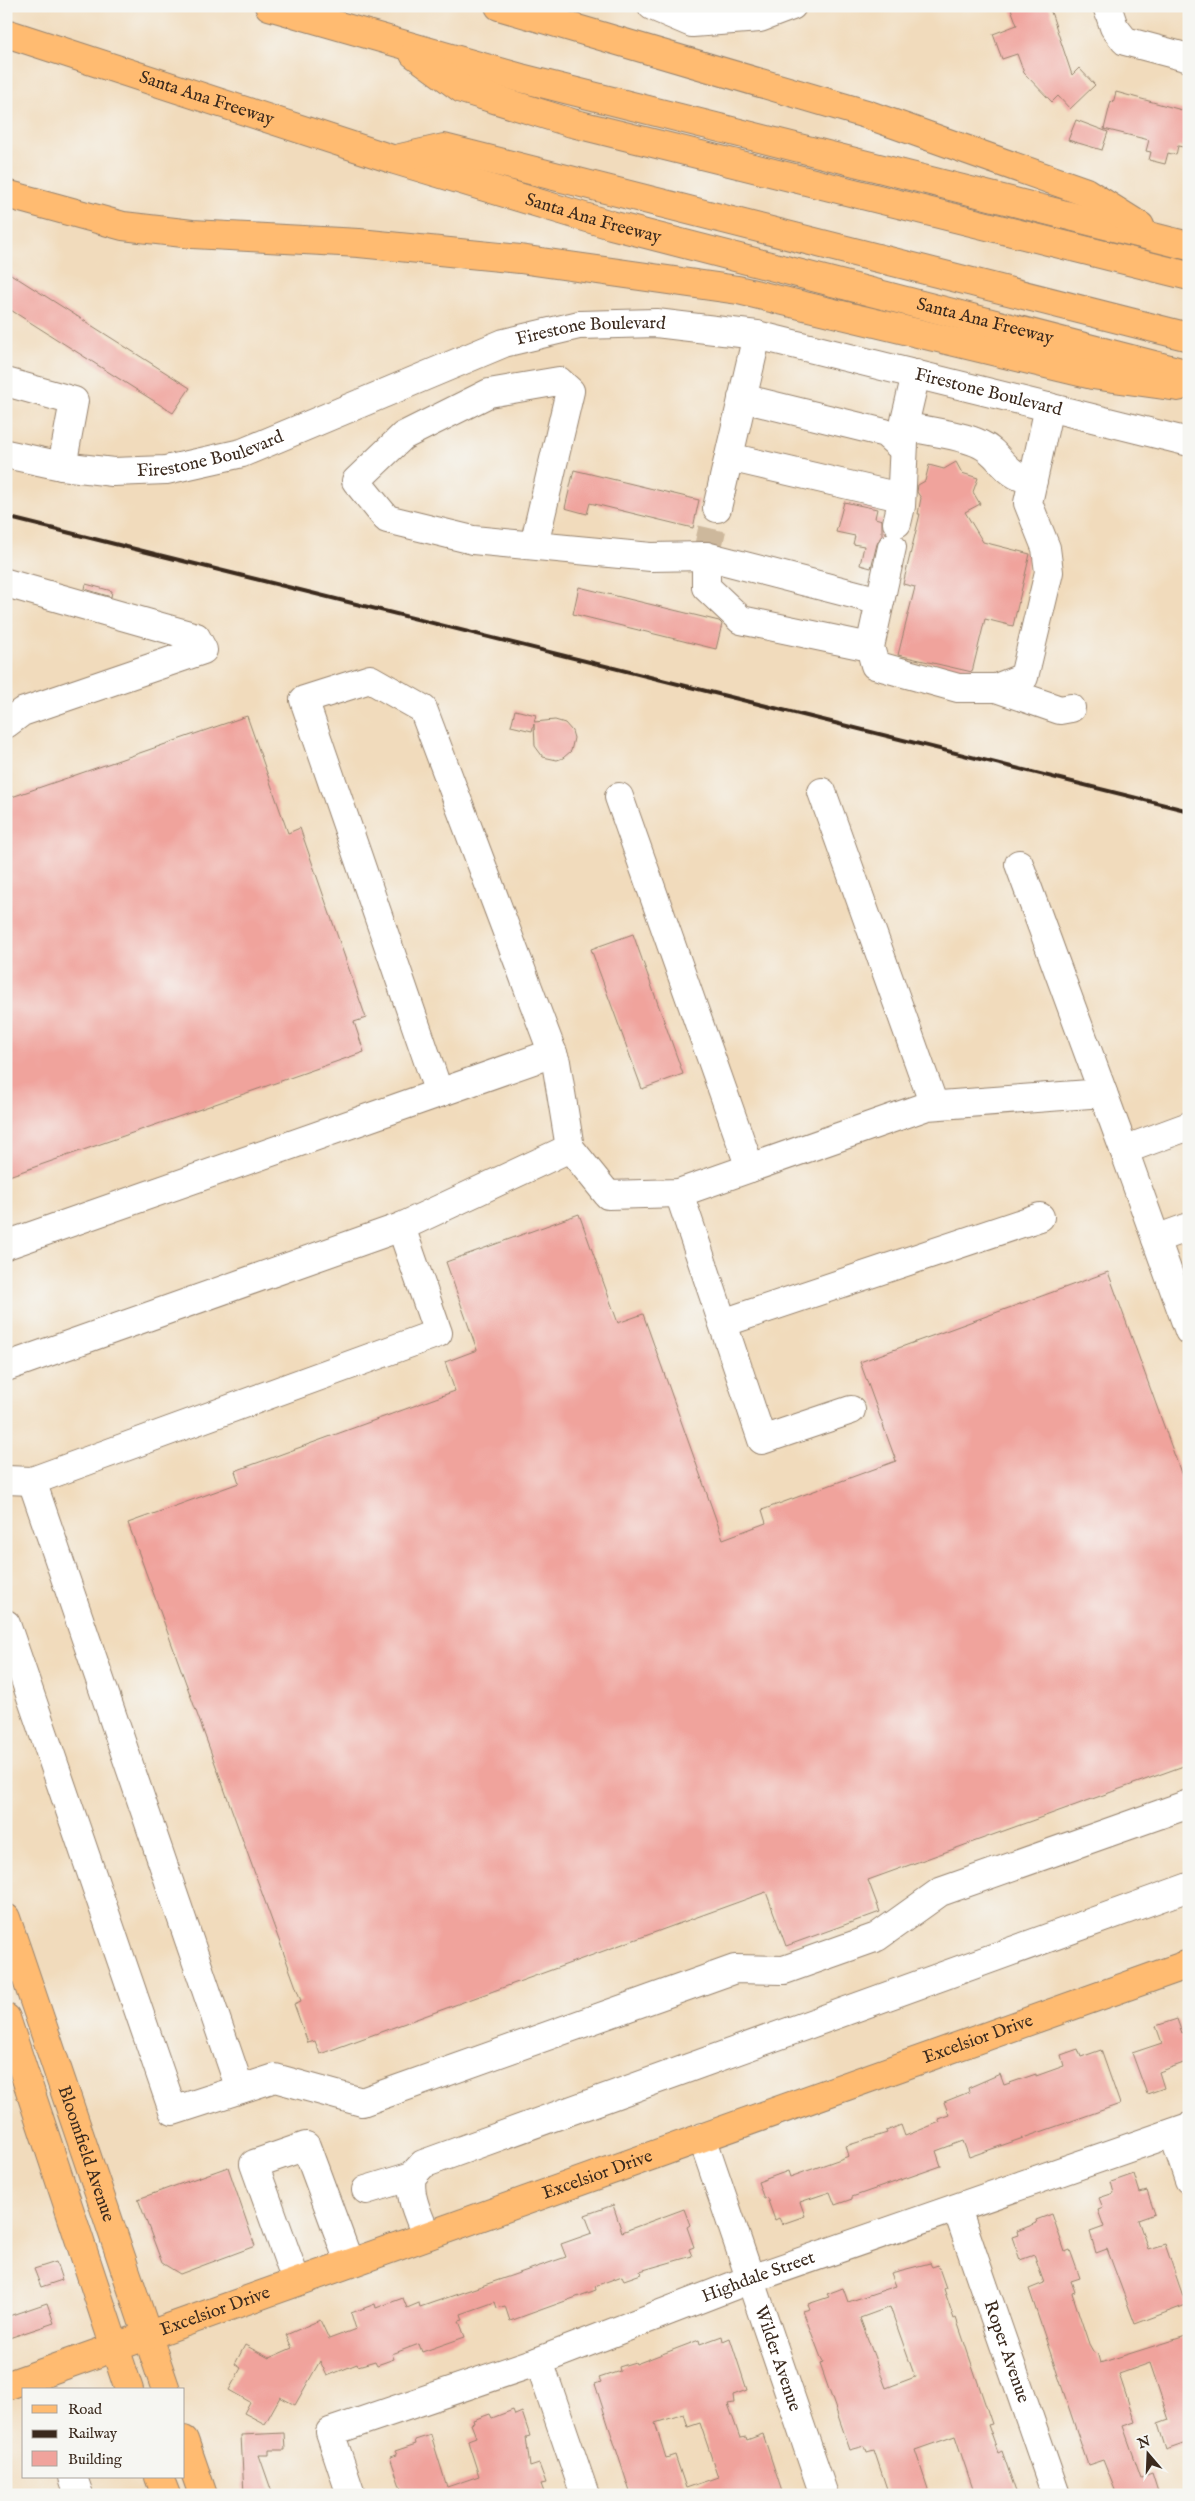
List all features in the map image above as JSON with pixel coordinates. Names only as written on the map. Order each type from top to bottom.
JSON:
[{"type":"main road","points":[[269,6],[521,78],[1189,246]]},
{"type":"main road","points":[[499,6],[866,114],[1086,192],[1163,240]]},
{"type":"main road","name":"Santa Ana Freeway","points":[[6,32],[395,160],[611,225],[1189,374]]},
{"type":"main road","points":[[401,44],[462,89],[572,123],[1189,276]]},
{"type":"main road","points":[[395,160],[444,148],[1189,337]]},
{"type":"main road","points":[[6,194],[122,226],[192,234],[359,243],[520,259],[738,290],[1092,374],[1189,389]]},
{"type":"main road","name":"Bloomfield Avenue","points":[[6,1918],[165,2388]]},
{"type":"main road","name":"Excelsior Drive","points":[[6,2386],[40,2382],[114,2348],[296,2281],[1189,1964]]},
{"type":"main road","name":"Bloomfield Avenue","points":[[6,2018],[128,2388]]},
{"type":"main road","points":[[185,2443],[203,2495]]},
{"type":"main road","points":[[160,2478],[166,2495]]},
{"type":"street","points":[[652,6],[689,15],[760,18],[792,6]]},
{"type":"street","points":[[1110,17],[1125,41],[1189,58]]},
{"type":"street","name":"Firestone Boulevard","points":[[6,454],[62,466],[113,472],[166,470],[242,453],[504,343],[579,325],[656,323],[757,335],[1189,442]]},
{"type":"street","points":[[717,508],[757,335]]},
{"type":"street","points":[[916,374],[904,438],[896,522],[870,647],[875,666],[958,688],[996,688],[1060,710],[1070,708]]},
{"type":"street","points":[[534,545],[570,391],[559,381],[489,393],[403,436],[356,481],[387,519],[473,540],[650,557],[706,556],[880,601]]},
{"type":"street","points":[[6,382],[74,401],[62,466]]},
{"type":"street","points":[[742,398],[904,438],[980,444],[1011,472],[1022,478],[1033,480]]},
{"type":"street","points":[[996,688],[1024,678],[1049,572],[1046,548],[1028,503],[1049,407]]},
{"type":"street","points":[[729,457],[896,522]]},
{"type":"street","points":[[706,556],[706,587],[742,620],[870,647]]},
{"type":"street","points":[[6,583],[196,637],[203,650],[22,712],[6,724]]},
{"type":"street","points":[[439,1093],[304,700],[370,679],[423,709],[553,1053],[570,1148],[608,1195],[679,1193],[927,1106],[1103,1093]]},
{"type":"street","points":[[822,792],[934,1106]]},
{"type":"street","points":[[619,797],[750,1168]]},
{"type":"street","points":[[1019,864],[1189,1330]]},
{"type":"street","points":[[6,1245],[553,1053]]},
{"type":"street","points":[[1124,1150],[1189,1126]]},
{"type":"street","points":[[6,1367],[401,1227],[570,1148]]},
{"type":"street","points":[[679,1193],[762,1440],[851,1410]]},
{"type":"street","points":[[723,1323],[1040,1217]]},
{"type":"street","points":[[240,2089],[19,1480],[438,1333],[401,1227]]},
{"type":"street","points":[[1156,1239],[1189,1227]]},
{"type":"street","points":[[6,1624],[173,2111],[275,2078],[362,2102],[735,1969],[784,1970],[877,1937],[940,1892],[1189,1804]]},
{"type":"street","points":[[366,2190],[412,2176],[423,2164],[1189,1888]]},
{"type":"street","points":[[1181,2130],[1189,2180]]},
{"type":"street","name":"Highdale Street","points":[[351,2495],[330,2432],[538,2361],[751,2279],[1181,2130]]},
{"type":"street","name":"Wilder Avenue","points":[[702,2137],[824,2495]]},
{"type":"street","points":[[296,2281],[254,2164],[306,2146],[349,2262]]},
{"type":"street","points":[[412,2176],[410,2186],[412,2196],[426,2234]]},
{"type":"street","name":"Roper Avenue","points":[[957,2209],[1056,2495]]},
{"type":"street","points":[[538,2361],[584,2495]]},
{"type":"street","points":[[73,2478],[79,2495]]},
{"type":"building","points":[[1010,6],[1049,6],[1072,75],[1079,68],[1095,85],[1070,109],[1058,96],[1052,102],[1024,73],[1017,54],[1002,59],[993,34],[1017,25]]},
{"type":"building","points":[[1116,92],[1189,112],[1189,123],[1183,147],[1178,146],[1176,155],[1168,153],[1165,164],[1149,160],[1151,152],[1146,151],[1149,140],[1104,129],[1111,101],[1113,103]]},
{"type":"building","points":[[1076,120],[1108,132],[1102,150],[1068,140]]},
{"type":"building","points":[[6,271],[190,388],[173,413],[6,307]]},
{"type":"building","points":[[956,462],[962,473],[978,478],[973,492],[980,504],[965,512],[983,542],[1030,554],[1013,626],[985,619],[972,672],[898,655],[915,587],[903,584],[920,514],[918,514],[921,498],[917,492],[918,485],[925,481],[929,465],[944,469]]},
{"type":"building","points":[[574,470],[699,500],[693,528],[590,503],[587,514],[565,508]]},
{"type":"building","points":[[844,502],[877,509],[875,518],[882,520],[882,535],[877,544],[871,568],[860,565],[864,546],[853,544],[855,536],[836,532]]},
{"type":"building","points":[[86,584],[112,591],[111,597],[85,589]]},
{"type":"building","points":[[579,587],[719,621],[722,624],[716,649],[573,614]]},
{"type":"building","points":[[515,710],[536,715],[534,722],[555,720],[565,723],[572,731],[574,738],[571,751],[563,758],[557,760],[543,757],[535,746],[534,724],[532,731],[511,726]]},
{"type":"building","points":[[247,716],[288,833],[300,828],[366,1018],[354,1022],[364,1052],[6,1177],[6,799]]},
{"type":"building","points":[[633,934],[683,1074],[642,1089],[591,949]]},
{"type":"building","points":[[579,1214],[618,1323],[643,1314],[723,1539],[766,1523],[762,1510],[896,1461],[860,1362],[1108,1272],[1189,1495],[1189,1764],[868,1880],[880,1912],[786,1946],[766,1892],[320,2054],[315,2041],[308,2043],[294,2004],[301,2001],[128,1523],[239,1483],[235,1471],[455,1391],[445,1362],[477,1350],[446,1262]]},
{"type":"building","points":[[1177,2019],[1182,2033],[1189,2030],[1189,2061],[1159,2072],[1164,2088],[1147,2094],[1132,2053],[1162,2043],[1156,2026]]},
{"type":"building","points":[[1078,2049],[1081,2057],[1101,2050],[1120,2104],[969,2157],[963,2141],[936,2151],[941,2166],[852,2197],[852,2199],[835,2205],[830,2192],[800,2202],[805,2216],[782,2224],[779,2218],[775,2220],[767,2198],[764,2199],[758,2182],[788,2171],[790,2177],[849,2156],[846,2146],[887,2133],[886,2131],[901,2125],[905,2136],[940,2122],[938,2119],[949,2115],[944,2102],[969,2092],[968,2088],[1000,2074],[1004,2085],[1036,2074],[1036,2076],[1064,2066],[1061,2055]]},
{"type":"building","points":[[228,2167],[255,2246],[180,2274],[162,2263],[138,2199]]},
{"type":"building","points":[[1134,2174],[1140,2193],[1147,2191],[1155,2214],[1138,2220],[1148,2249],[1165,2244],[1186,2305],[1135,2324],[1107,2249],[1096,2253],[1090,2232],[1104,2227],[1098,2210],[1103,2208],[1099,2198],[1114,2193],[1111,2182]]},
{"type":"building","points":[[613,2205],[622,2232],[684,2209],[690,2225],[687,2227],[694,2247],[689,2249],[692,2256],[640,2271],[641,2274],[624,2280],[622,2276],[595,2286],[596,2290],[510,2321],[505,2306],[497,2308],[495,2302],[461,2314],[463,2320],[459,2321],[465,2337],[422,2352],[419,2344],[392,2354],[394,2359],[377,2365],[375,2361],[358,2366],[357,2364],[327,2376],[320,2361],[295,2405],[280,2397],[265,2424],[244,2413],[250,2402],[229,2390],[241,2368],[235,2364],[245,2345],[269,2358],[292,2348],[286,2335],[320,2320],[329,2339],[356,2329],[351,2313],[375,2304],[376,2308],[403,2298],[407,2308],[419,2303],[420,2307],[566,2257],[561,2244],[592,2233],[585,2215]]},
{"type":"building","points":[[1052,2214],[1065,2252],[1070,2250],[1080,2278],[1071,2281],[1075,2292],[1072,2293],[1089,2344],[1094,2353],[1097,2352],[1100,2363],[1189,2335],[1189,2442],[1166,2450],[1158,2424],[1169,2420],[1150,2363],[1119,2374],[1135,2422],[1123,2426],[1141,2477],[1152,2473],[1159,2495],[1117,2495],[1103,2460],[1088,2465],[1029,2289],[1044,2283],[1034,2255],[1020,2260],[1012,2237],[1018,2235],[1017,2231],[1037,2223],[1036,2220]]},
{"type":"building","points":[[56,2262],[62,2280],[41,2287],[34,2269]]},
{"type":"building","points":[[930,2263],[932,2267],[938,2265],[954,2319],[956,2318],[992,2424],[988,2425],[998,2453],[1002,2451],[1016,2492],[1007,2495],[975,2495],[955,2436],[915,2450],[930,2495],[889,2495],[874,2450],[867,2452],[865,2446],[850,2450],[820,2364],[823,2363],[803,2311],[810,2309],[808,2304],[829,2297],[827,2294],[843,2288],[848,2302],[896,2286],[891,2273]],"holes":[[[890,2307],[915,2377],[886,2388],[860,2318]]]},
{"type":"building","points":[[47,2303],[54,2323],[6,2339],[6,2317]]},
{"type":"building","points":[[722,2336],[723,2341],[730,2338],[747,2390],[733,2395],[734,2403],[728,2404],[740,2438],[746,2437],[747,2440],[763,2434],[783,2495],[631,2495],[595,2384],[601,2382],[599,2378],[620,2371],[619,2367],[635,2362],[636,2364],[699,2340],[700,2344]],"holes":[[[684,2414],[688,2427],[700,2423],[718,2477],[686,2488],[675,2455],[666,2458],[655,2423]]]},
{"type":"building","points":[[513,2410],[515,2415],[522,2412],[530,2436],[526,2437],[530,2467],[539,2464],[546,2483],[541,2484],[545,2495],[403,2495],[390,2457],[397,2455],[395,2451],[416,2444],[415,2440],[431,2435],[447,2487],[479,2476],[468,2440],[476,2437],[471,2424],[474,2423],[473,2420],[490,2414],[492,2418]]},
{"type":"building","points":[[284,2433],[285,2450],[269,2450],[269,2455],[259,2455],[273,2495],[244,2495],[241,2435]]},
{"type":"tunnel","points":[[706,556],[717,508]]},
{"type":"railway","points":[[6,517],[1189,811]]}]
